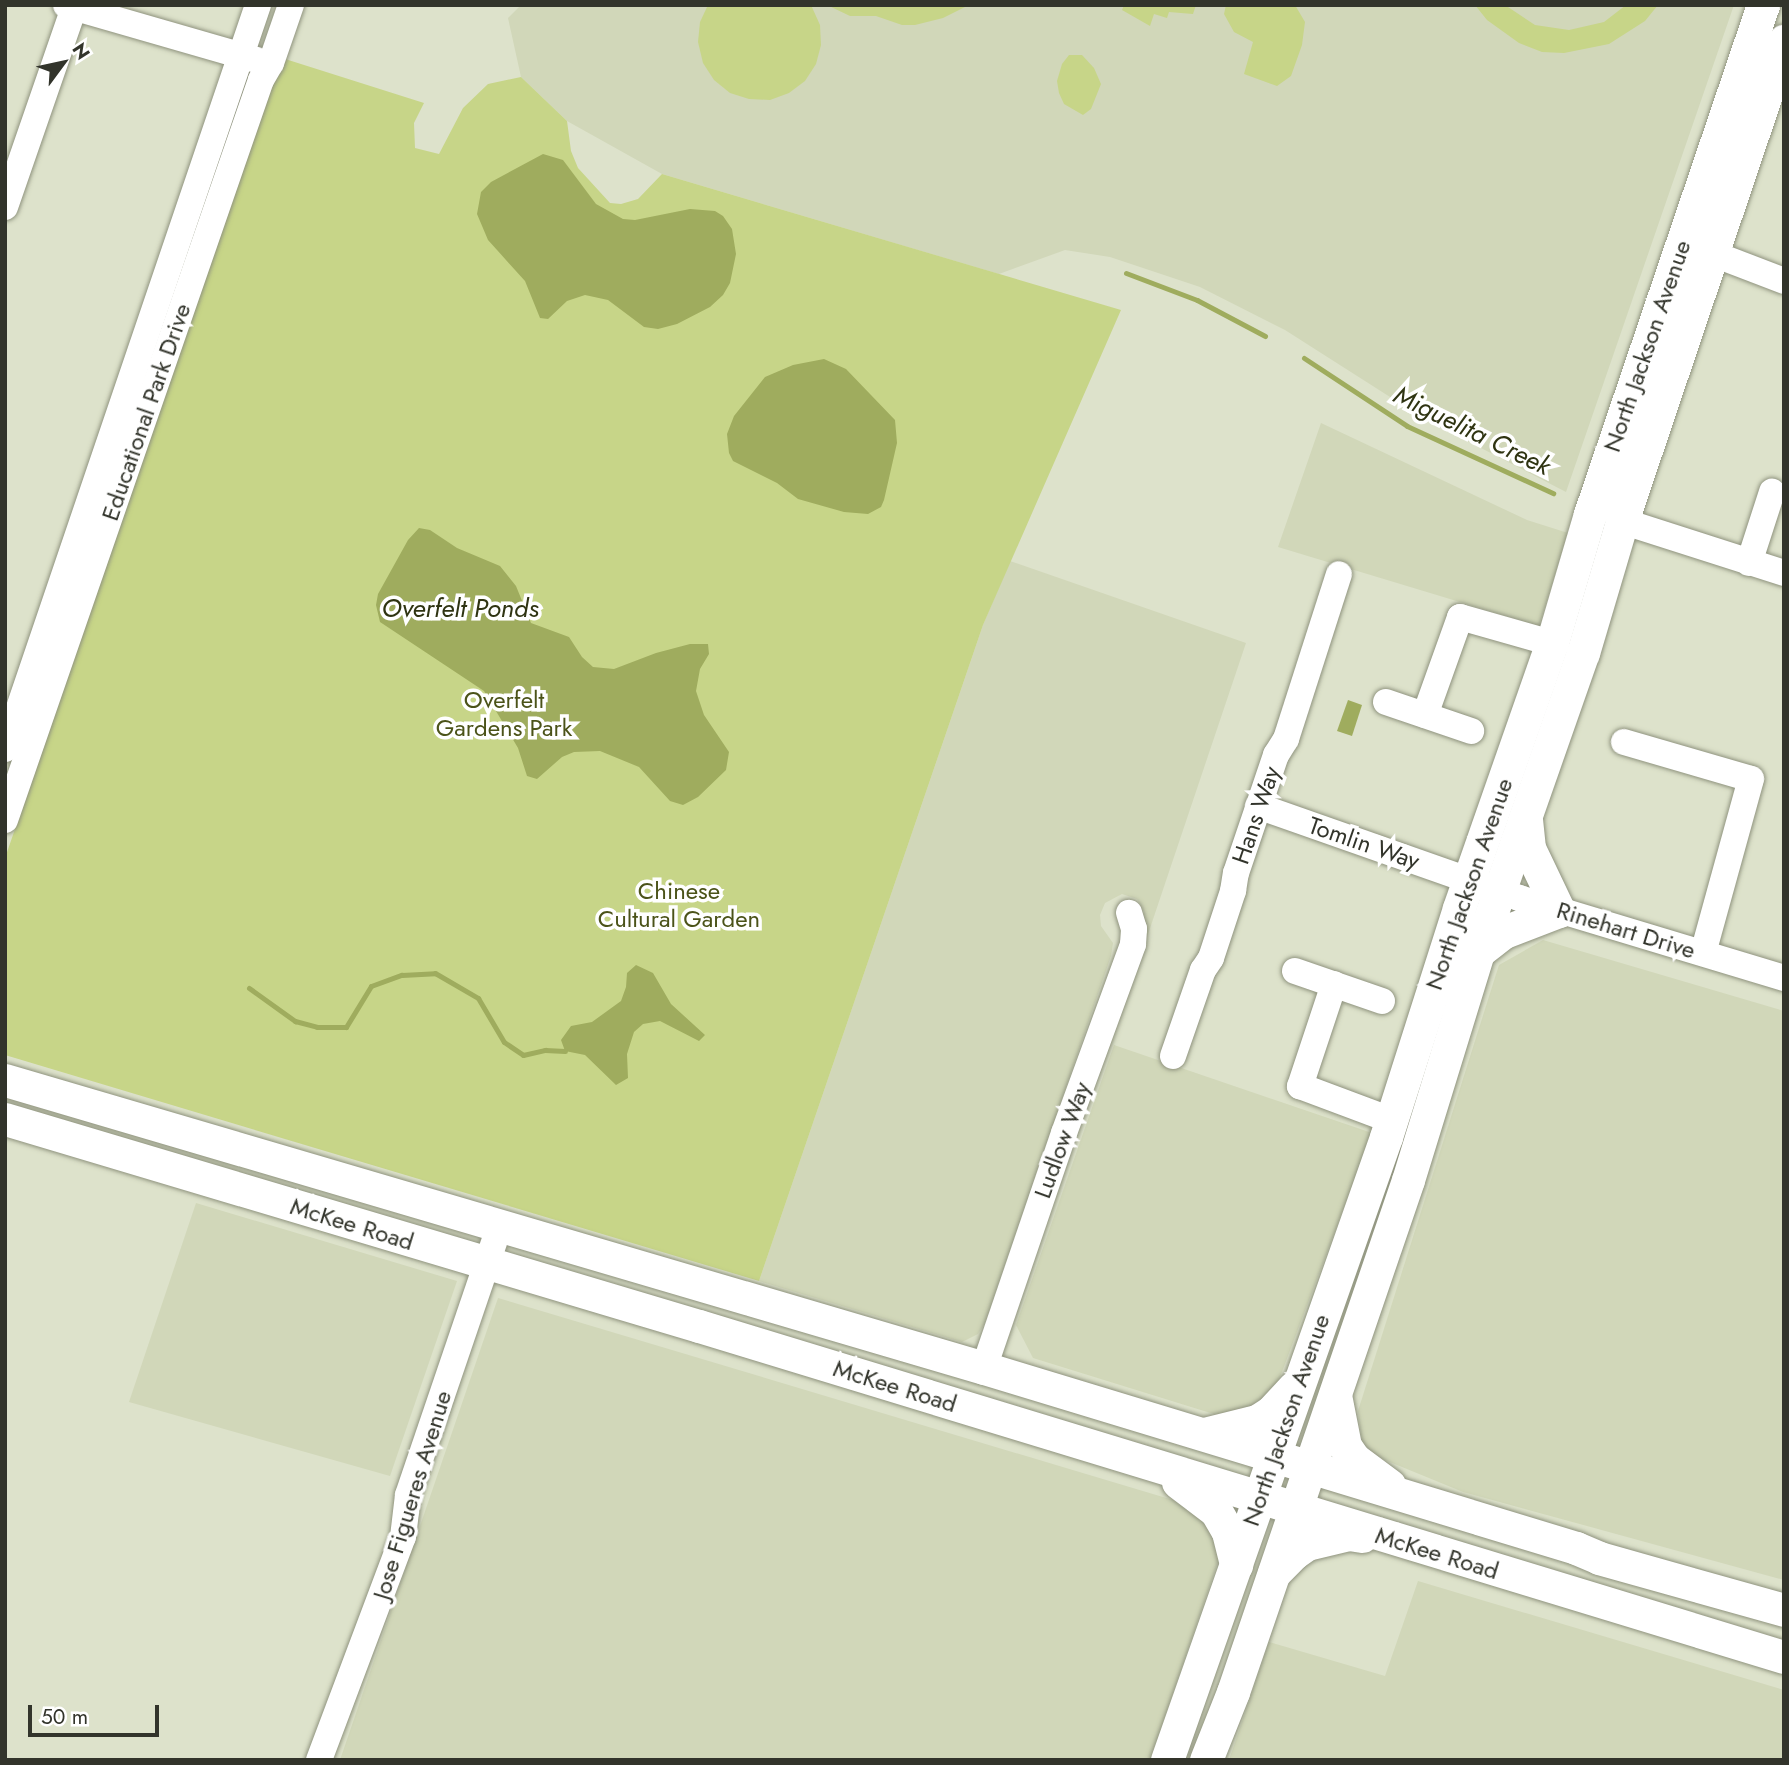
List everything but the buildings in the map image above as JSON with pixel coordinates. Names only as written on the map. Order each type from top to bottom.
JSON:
[{"type":"main road","name":"North Jackson Avenue","points":[[1206,1760],[1233,1692],[1270,1577],[1408,1180],[1478,952],[1484,884],[1526,816],[1583,653],[1622,521],[1763,5]]},
{"type":"main road","name":"North Jackson Avenue","points":[[1167,1760],[1391,1120],[1484,884],[1590,514],[1784,41]]},
{"type":"main road","points":[[1478,952],[1504,932],[1559,911],[1529,848],[1526,816]]},
{"type":"main road","name":"McKee Road","points":[[5,1080],[984,1368],[1576,1548],[1599,1558],[1784,1610]]},
{"type":"main road","name":"McKee Road","points":[[5,1119],[432,1248],[487,1262],[1389,1539],[1784,1657]]},
{"type":"main road","points":[[916,1392],[935,1378],[956,1384],[970,1382],[984,1368]]},
{"type":"main road","points":[[1200,1435],[1257,1421],[1271,1412],[1299,1381]]},
{"type":"main road","points":[[1334,1391],[1343,1440],[1354,1459],[1411,1500]]},
{"type":"main road","points":[[1159,1467],[1216,1511],[1228,1532],[1236,1564]]},
{"type":"main road","points":[[1270,1577],[1294,1553],[1321,1539],[1349,1534],[1389,1539]]},
{"type":"street","name":"Educational Park Drive","points":[[5,749],[258,5]]},
{"type":"street","name":"Educational Park Drive","points":[[5,820],[28,681],[261,80],[271,63],[291,5]]},
{"type":"street","points":[[5,207],[70,7],[240,57],[271,63]]},
{"type":"street","points":[[1697,248],[1784,281]]},
{"type":"street","points":[[1749,563],[1772,492]]},
{"type":"street","points":[[1622,521],[1784,573]]},
{"type":"street","name":"Hans Way","points":[[1173,1056],[1203,970],[1215,947],[1258,806],[1276,755],[1286,739],[1339,574]]},
{"type":"street","points":[[1425,715],[1460,617],[1552,643]]},
{"type":"street","points":[[1386,702],[1471,731]]},
{"type":"street","points":[[1624,742],[1751,779],[1703,953]]},
{"type":"street","name":"Tomlin Way","points":[[1258,806],[1484,884]]},
{"type":"street","name":"Rinehart Drive","points":[[1484,884],[1559,911],[1784,978]]},
{"type":"street","name":"Ludlow Way","points":[[984,1368],[1064,1133],[1133,944],[1134,929],[1129,913]]},
{"type":"street","points":[[1295,971],[1382,1001]]},
{"type":"street","points":[[1334,984],[1300,1086],[1391,1120]]},
{"type":"street","name":"Jose Figueres Avenue","points":[[318,1760],[403,1536],[408,1495],[499,1227]]},
{"type":"shaded area","points":[[521,5],[1734,5],[1566,492],[1423,418],[1285,330],[1200,287],[1110,257],[1065,250],[999,274],[662,174],[567,121],[521,77],[508,18]]},
{"type":"shaded area","points":[[1321,423],[1527,520],[1568,533],[1539,626],[1278,547]]},
{"type":"shaded area","points":[[1010,561],[1246,643],[1139,961],[1144,912],[1137,899],[1122,894],[1105,903],[1100,915],[1101,926],[1113,943],[1111,956],[985,1323],[978,1334],[962,1342],[759,1281],[983,625]]},
{"type":"shaded area","points":[[1543,940],[1784,1011],[1784,1580],[1463,1492],[1363,1451],[1358,1411],[1499,965]]},
{"type":"shaded area","points":[[1114,1045],[1372,1133],[1277,1385],[1253,1412],[1217,1415],[1033,1358],[1016,1325]]},
{"type":"shaded area","points":[[196,1203],[457,1281],[390,1476],[129,1402]]},
{"type":"shaded area","points":[[498,1298],[1213,1512],[1223,1547],[1150,1760],[340,1760]]},
{"type":"shaded area","points":[[1418,1581],[1784,1690],[1784,1760],[1229,1760],[1269,1642],[1385,1676]]},
{"type":"green space","points":[[708,5],[811,5],[820,25],[821,45],[816,64],[805,81],[789,93],[770,100],[749,99],[730,93],[714,80],[703,63],[698,42],[700,22]]},
{"type":"green space","points":[[827,5],[969,5],[943,18],[915,25],[902,25],[876,16],[850,16]]},
{"type":"green space","points":[[1124,5],[1196,5],[1193,14],[1169,12],[1167,18],[1154,14],[1150,26],[1122,10]]},
{"type":"green space","points":[[1226,5],[1295,5],[1305,22],[1302,45],[1291,76],[1277,86],[1244,74],[1253,42],[1234,32],[1224,14]]},
{"type":"green space","points":[[1475,5],[1505,5],[1535,25],[1569,30],[1604,22],[1626,5],[1658,5],[1645,21],[1609,44],[1564,53],[1542,52],[1519,43],[1487,20]]},
{"type":"green space","points":[[1069,55],[1082,55],[1094,68],[1101,84],[1091,109],[1083,115],[1064,104],[1059,93],[1057,81],[1062,64]]},
{"type":"green space","name":"Overfelt Gardens Park","points":[[282,58],[424,103],[414,123],[415,148],[439,154],[463,108],[488,84],[521,77],[567,121],[571,151],[578,168],[610,203],[621,204],[638,199],[662,174],[1121,310],[983,625],[759,1281],[5,1055],[5,858]]},
{"type":"water","points":[[543,154],[563,160],[596,204],[623,219],[635,220],[690,209],[715,211],[723,216],[732,229],[736,254],[730,283],[723,295],[710,307],[677,324],[658,329],[644,327],[608,300],[585,295],[567,301],[548,319],[540,318],[525,281],[488,240],[477,214],[481,192],[491,182]]},
{"type":"water","points":[[824,359],[846,369],[895,420],[897,443],[884,500],[881,507],[868,514],[844,512],[798,499],[777,483],[733,461],[729,453],[727,434],[734,416],[765,377],[793,365]]},
{"type":"water","name":"Overfelt Ponds","points":[[419,528],[430,530],[457,548],[500,566],[516,586],[531,623],[569,637],[582,657],[593,667],[614,669],[656,653],[690,644],[708,644],[709,654],[700,669],[696,691],[704,715],[729,752],[726,770],[698,797],[683,805],[670,801],[639,767],[600,751],[574,752],[562,757],[537,779],[527,776],[518,748],[484,691],[380,622],[376,605],[378,594],[408,540]]},
{"type":"water","points":[[1348,700],[1362,705],[1352,736],[1337,731]]},
{"type":"water","points":[[636,965],[653,973],[671,1004],[705,1035],[699,1041],[660,1021],[643,1024],[634,1032],[627,1054],[628,1078],[616,1085],[585,1055],[565,1051],[561,1040],[571,1026],[592,1022],[621,1001],[627,973]]},
{"type":"waterway","name":"Miguelita Creek","points":[[1126,273],[1197,300],[1265,336]]},
{"type":"waterway","name":"Miguelita Creek","points":[[1304,358],[1407,426],[1553,493]]},
{"type":"waterway","points":[[249,988],[295,1021],[317,1027],[346,1027],[371,986],[402,975],[435,973],[478,998],[504,1042],[523,1055],[545,1050],[565,1051]]},
{"type":"park label","name":"Chinese Cultural Garden","points":[[679,905]]}]
